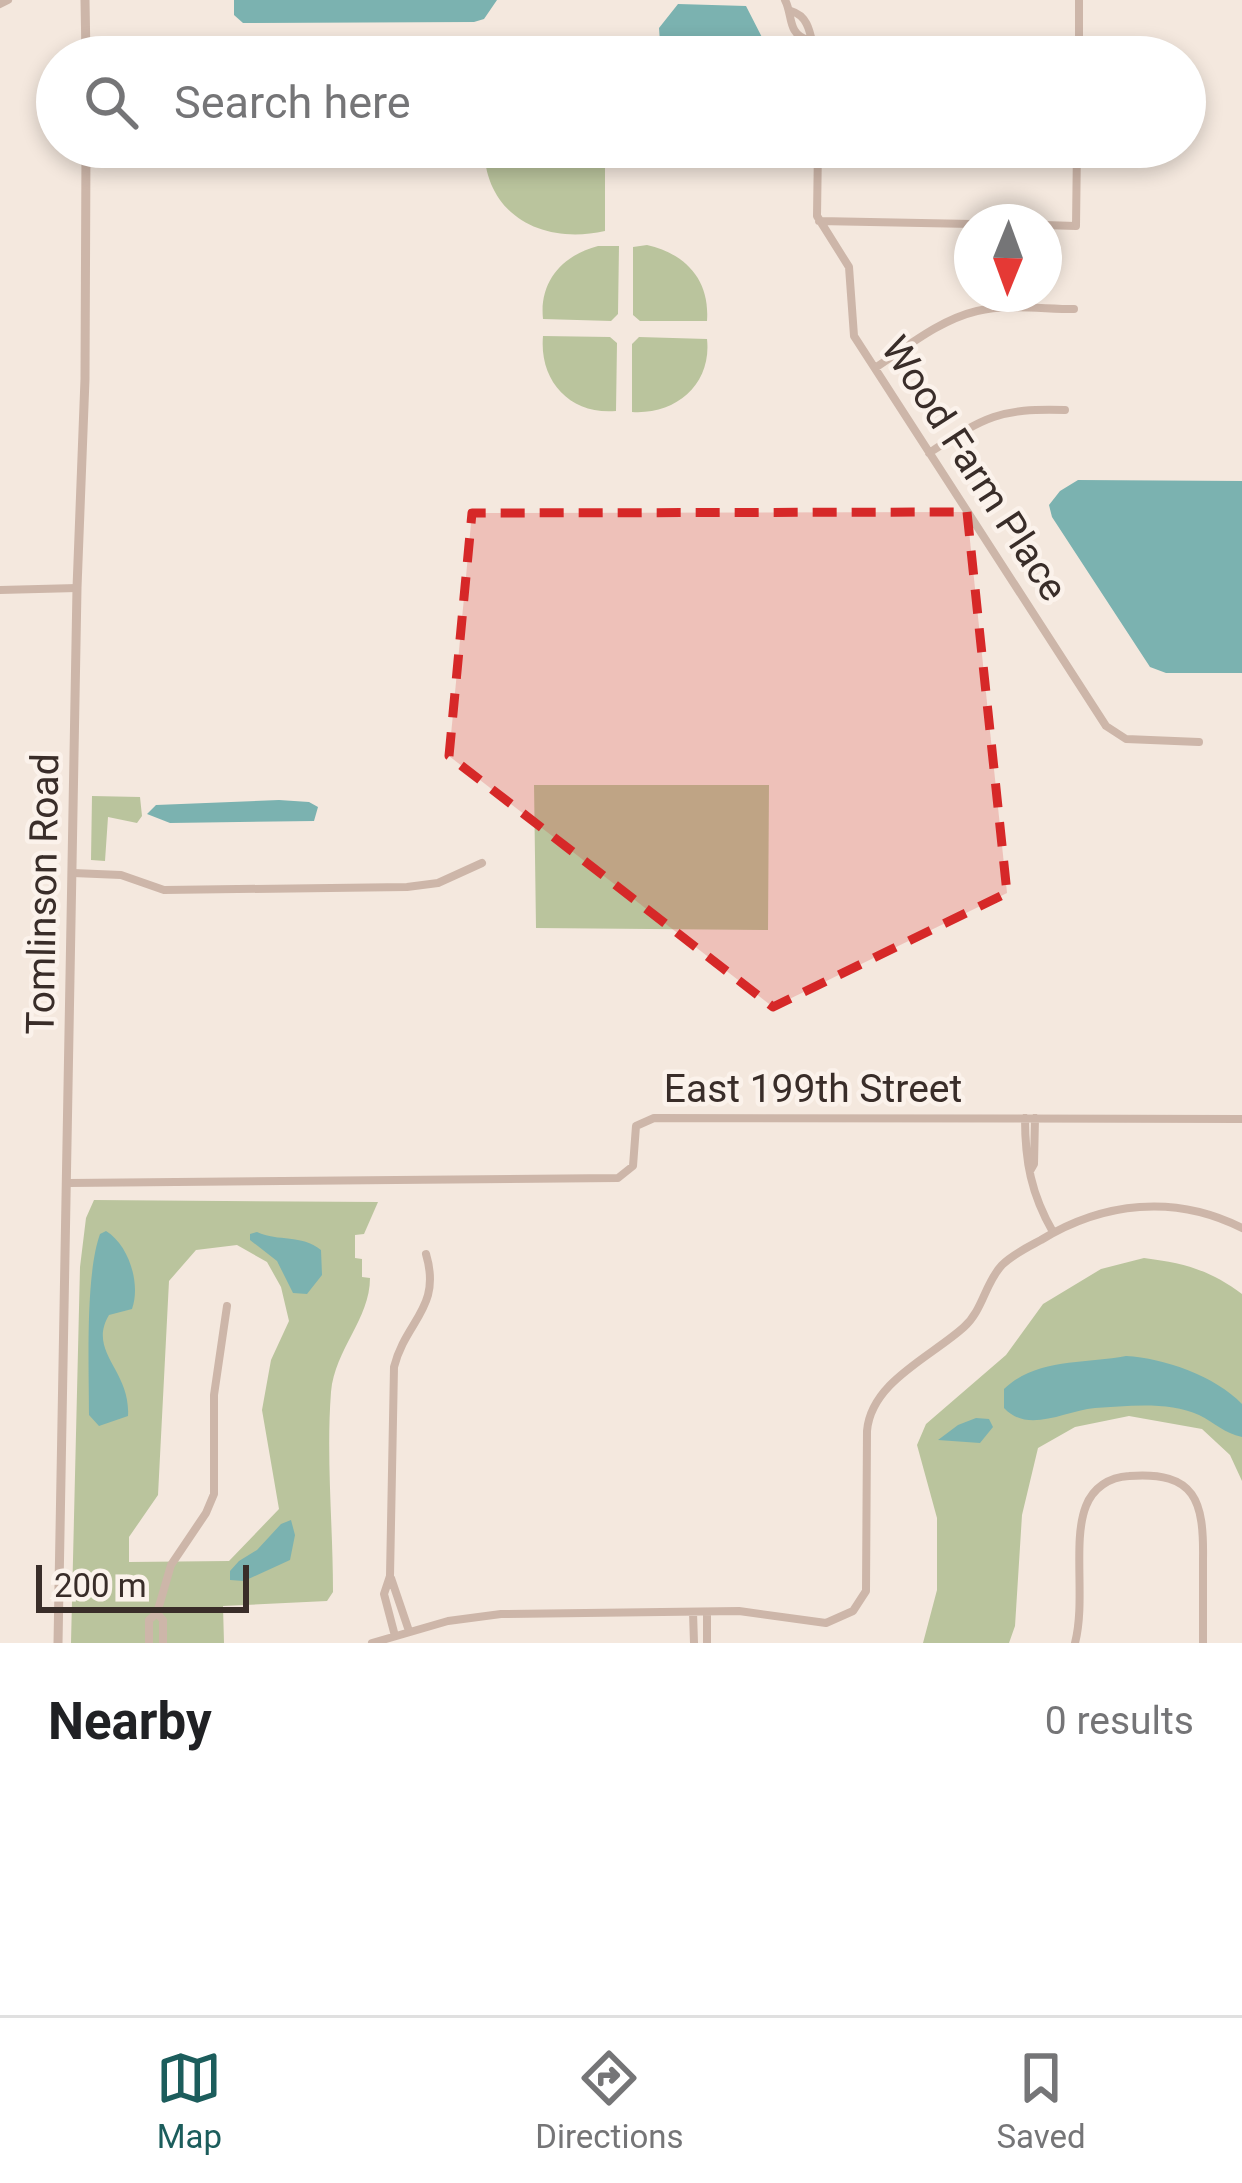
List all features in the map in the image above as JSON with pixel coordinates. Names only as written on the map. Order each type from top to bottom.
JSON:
[{"type":"street","points":[[85,0],[86,36]]},
{"type":"street","points":[[785,0],[793,29],[800,36]]},
{"type":"street","points":[[1079,0],[1079,36]]},
{"type":"street","points":[[791,11],[806,21],[809,36]]},
{"type":"street","name":"Tomlinson Road","points":[[58,1643],[86,168]]},
{"type":"street","points":[[818,168],[818,221],[954,224]]},
{"type":"street","points":[[1062,226],[1076,226],[1077,168]]},
{"type":"street","name":"Wood Farm Place","points":[[818,221],[849,267],[852,331],[1102,720],[1118,736],[1134,740],[1199,742]]},
{"type":"street","points":[[875,368],[940,326],[970,313],[1001,308],[1074,309]]},
{"type":"street","points":[[929,453],[997,413],[1065,410]]},
{"type":"street","points":[[0,590],[77,588]]},
{"type":"street","points":[[73,873],[121,875],[164,890],[407,887],[438,883],[482,862]]},
{"type":"street","name":"East 199th Street","points":[[69,1183],[618,1178],[633,1166],[635,1130],[648,1118],[1242,1119]]},
{"type":"street","points":[[1030,1118],[1034,1196],[1053,1232]]},
{"type":"street","points":[[372,1643],[502,1614],[755,1612],[821,1624],[854,1611],[867,1580],[867,1431],[872,1407],[885,1390],[968,1324],[1007,1261],[1053,1232],[1096,1214],[1145,1206],[1189,1209],[1242,1228]]},
{"type":"street","points":[[395,1636],[384,1594],[390,1576],[394,1366],[430,1297],[432,1279],[426,1254]]},
{"type":"street","points":[[149,1643],[149,1620],[157,1613],[171,1565],[214,1494],[214,1395],[227,1306]]},
{"type":"street","points":[[1075,1643],[1084,1510],[1102,1485],[1129,1476],[1173,1479],[1189,1489],[1198,1503],[1204,1531],[1203,1643]]},
{"type":"street","points":[[390,1576],[410,1631]]},
{"type":"street","points":[[693,1612],[694,1643]]},
{"type":"street","points":[[707,1612],[707,1643]]},
{"type":"street","points":[[157,1613],[163,1620],[163,1643]]},
{"type":"highlighted area","points":[[967,512],[1007,893],[773,1007],[449,756],[472,513]]},
{"type":"green space","points":[[605,168],[605,231],[560,233],[522,220],[506,208],[487,171]]},
{"type":"green space","points":[[647,245],[673,255],[693,271],[704,293],[707,321],[640,321],[633,315],[633,247]]},
{"type":"green space","points":[[598,246],[619,246],[618,314],[611,321],[543,319],[545,293],[556,272],[574,256]]},
{"type":"green space","points":[[543,336],[610,337],[617,343],[616,411],[585,407],[561,392],[546,367]]},
{"type":"green space","points":[[639,337],[707,339],[704,370],[697,383],[676,402],[648,412],[632,412],[632,344]]},
{"type":"green space","points":[[534,785],[769,785],[768,930],[536,928]]},
{"type":"green space","points":[[92,796],[140,797],[142,816],[137,823],[108,817],[105,861],[91,860]]},
{"type":"green space","points":[[94,1200],[378,1202],[364,1234],[355,1235],[355,1258],[362,1259],[362,1277],[370,1278],[368,1293],[331,1392],[333,1592],[327,1601],[223,1606],[224,1643],[71,1643],[80,1267],[86,1218]],"holes":[[[237,1245],[267,1262],[281,1287],[289,1321],[271,1360],[262,1410],[279,1509],[229,1561],[129,1562],[129,1537],[158,1495],[169,1281],[196,1250]]]},
{"type":"green space","points":[[1144,1258],[1196,1269],[1242,1294],[1242,1481],[1230,1455],[1202,1429],[1129,1416],[1075,1427],[1038,1448],[1022,1515],[1015,1626],[1009,1643],[923,1643],[937,1590],[937,1518],[917,1445],[926,1424],[1006,1355],[1043,1304],[1101,1269]]},
{"type":"water","points":[[234,0],[497,0],[484,19],[474,22],[243,23],[234,15]]},
{"type":"water","points":[[678,4],[746,6],[761,36],[660,36],[659,28]]},
{"type":"water","points":[[1078,480],[1242,481],[1242,673],[1166,673],[1150,667],[1052,517],[1049,505]]},
{"type":"water","points":[[279,800],[318,807],[314,821],[170,823],[147,814],[156,805]]},
{"type":"water","points":[[106,1231],[127,1255],[135,1288],[132,1309],[109,1315],[103,1340],[123,1386],[128,1416],[99,1426],[89,1415],[89,1323],[95,1252],[100,1234]]},
{"type":"water","points":[[250,1234],[306,1242],[321,1250],[322,1275],[307,1294],[293,1293],[277,1261],[250,1240]]},
{"type":"water","points":[[1126,1356],[1188,1370],[1231,1394],[1242,1404],[1242,1437],[1175,1408],[1095,1408],[1035,1420],[1014,1416],[1004,1408],[1004,1389],[1031,1372]]},
{"type":"water","points":[[989,1419],[993,1427],[980,1443],[938,1440],[958,1425]]},
{"type":"water","points":[[291,1520],[295,1535],[290,1560],[244,1581],[230,1580],[230,1571],[239,1561]]}]
